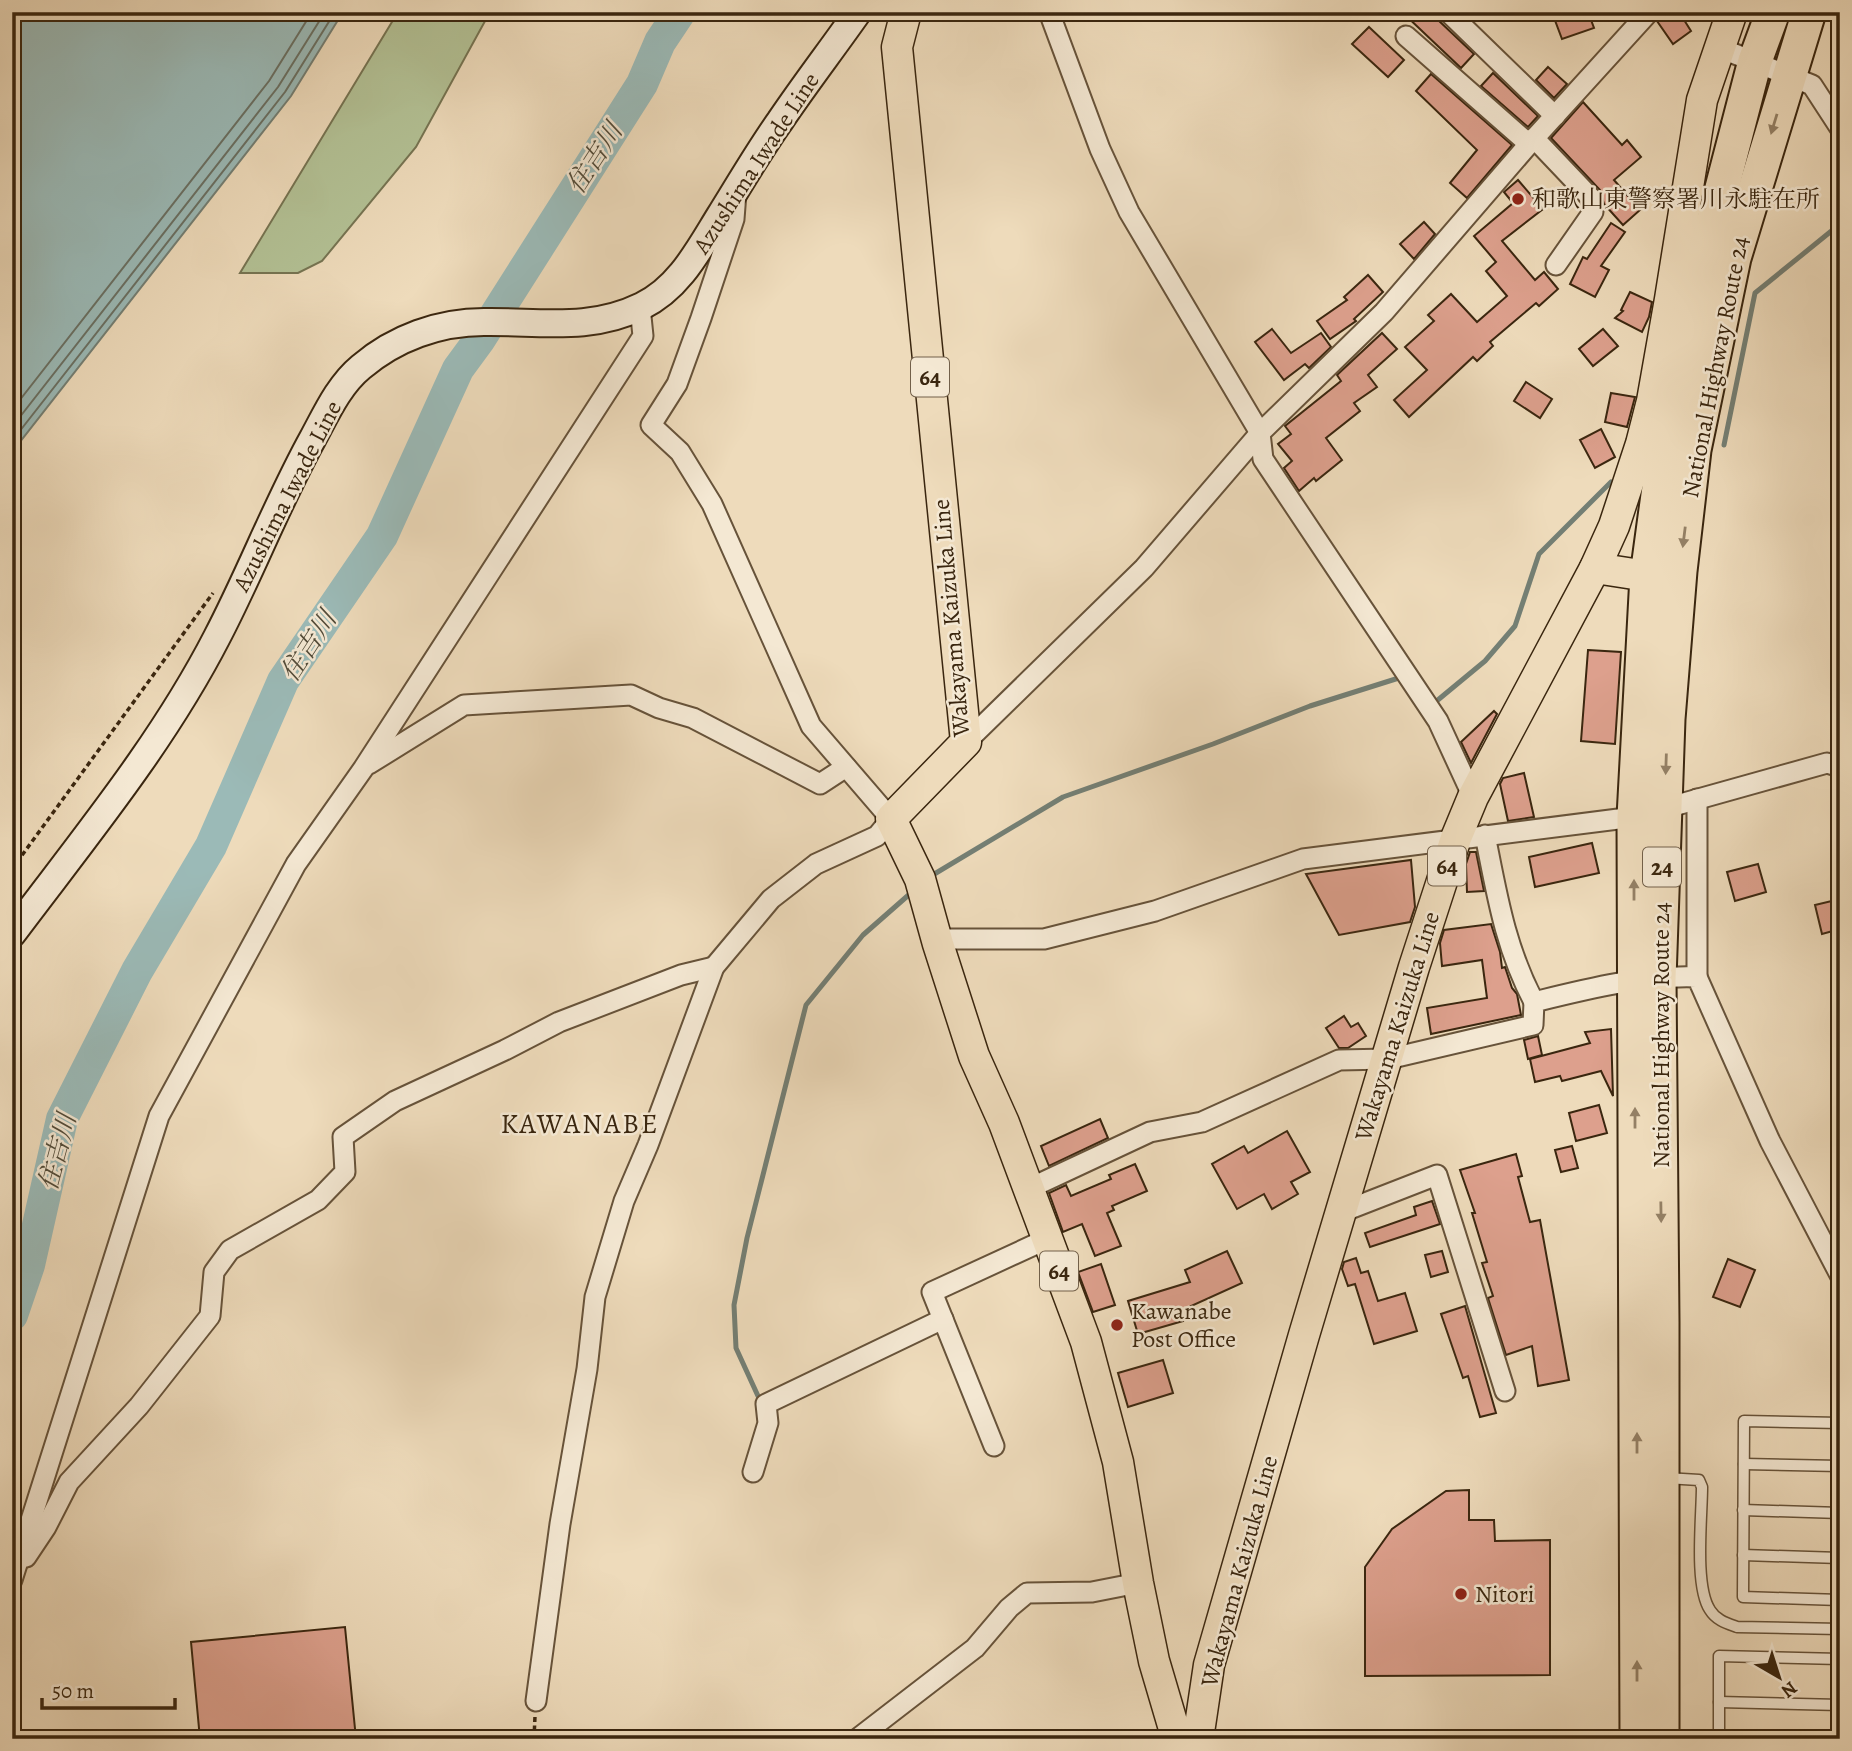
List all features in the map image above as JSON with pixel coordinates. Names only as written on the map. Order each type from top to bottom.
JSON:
[{"type":"highway","name":"National Highway Route 24","points":[[1637,1739],[1649,813],[1647,576],[1669,415],[1695,292],[1755,61],[1773,12]]},
{"type":"highway","name":"National Highway Route 24","points":[[1649,813],[1668,719],[1680,571],[1694,450],[1734,258],[1809,12]]},
{"type":"highway","name":"National Highway Route 24","points":[[1646,980],[1662,1478],[1662,1739]]},
{"type":"main road","name":"Azushima Iwade Line","points":[[12,934],[125,783],[178,705],[217,636],[285,490],[333,401],[358,369],[390,346],[437,327],[482,322],[563,325],[610,319],[661,295],[689,265],[779,122],[858,12]]},
{"type":"main road","name":"Wakayama Kaizuka Line","points":[[906,12],[897,47],[966,742],[891,819],[920,879],[974,1056],[1004,1123],[1086,1342],[1118,1462],[1154,1661],[1177,1739]]},
{"type":"main road","name":"Wakayama Kaizuka Line","points":[[1198,1739],[1209,1665],[1300,1348],[1414,967],[1456,838],[1472,797],[1595,568],[1614,526],[1641,444],[1652,401],[1702,100],[1732,12]]},
{"type":"main road","points":[[1595,568],[1647,576],[1680,571]]},
{"type":"street","points":[[897,47],[923,12]]},
{"type":"street","points":[[1049,12],[1100,149],[1129,212],[1260,433],[1263,459],[1438,721],[1472,797]]},
{"type":"street","points":[[1448,12],[1555,116]]},
{"type":"street","points":[[966,742],[1144,568],[1260,433],[1384,312],[1531,141],[1649,12]]},
{"type":"street","points":[[1406,36],[1531,141],[1591,198],[1593,212],[1556,265]]},
{"type":"street","points":[[1720,48],[1812,85],[1837,116]]},
{"type":"street","points":[[536,1701],[560,1524],[587,1369],[595,1297],[624,1201],[648,1145],[714,967],[771,899],[816,864],[877,836],[891,819],[811,726],[712,504],[680,452],[651,425],[677,384],[701,318],[734,219],[736,190]]},
{"type":"street","points":[[12,1580],[159,1116],[296,864],[363,769],[643,336],[640,307]]},
{"type":"street","points":[[363,769],[464,705],[631,695],[659,708],[693,718],[820,784],[846,767]]},
{"type":"street","points":[[938,944],[950,939],[1044,939],[1155,911],[1303,859],[1649,813],[1827,763],[1840,767]]},
{"type":"street","points":[[1698,799],[1697,977],[1770,1141],[1840,1275]]},
{"type":"street","points":[[1028,1189],[1150,1132],[1202,1122],[1339,1060],[1388,1059],[1533,1025],[1534,1002],[1518,972],[1506,938],[1485,835]]},
{"type":"street","points":[[12,1580],[46,1527],[69,1482],[132,1415],[210,1316],[214,1272],[230,1250],[318,1200],[345,1172],[343,1137],[395,1101],[559,1022],[681,975],[714,967]]},
{"type":"street","points":[[1534,1002],[1607,984],[1697,977]]},
{"type":"street","points":[[1342,1212],[1437,1175],[1505,1391]]},
{"type":"street","points":[[994,1446],[932,1292],[1047,1239]]},
{"type":"street","points":[[753,1472],[768,1423],[766,1404],[943,1319]]},
{"type":"street","points":[[857,1739],[975,1648],[1009,1608],[1027,1593],[1091,1592],[1138,1583]]},
{"type":"lane","points":[[1840,1423],[1744,1421],[1743,1510],[1743,1597],[1840,1600]]},
{"type":"lane","points":[[1744,1464],[1840,1466]]},
{"type":"lane","points":[[1662,1478],[1699,1480],[1702,1487],[1701,1592],[1710,1612],[1721,1622],[1737,1627],[1840,1629]]},
{"type":"lane","points":[[1743,1510],[1840,1513]]},
{"type":"lane","points":[[1743,1555],[1840,1558]]},
{"type":"lane","points":[[1718,1739],[1719,1656],[1840,1659]]},
{"type":"lane","points":[[1719,1702],[1840,1705]]},
{"type":"path","points":[[12,869],[216,588]]},
{"type":"green space","points":[[398,12],[490,12],[416,147],[322,261],[298,273],[240,273]]},
{"type":"water","points":[[12,12],[343,12],[291,96],[12,452]]},
{"type":"building","points":[[1402,12],[1436,12],[1439,21],[1474,54],[1461,68]]},
{"type":"building","points":[[1561,12],[1588,12],[1594,28],[1562,39],[1553,15]]},
{"type":"building","points":[[1663,12],[1679,12],[1691,31],[1673,44],[1657,21]]},
{"type":"building","points":[[1369,27],[1404,60],[1388,77],[1352,44]]},
{"type":"building","points":[[1548,67],[1567,84],[1554,98],[1536,80]]},
{"type":"building","points":[[1493,73],[1538,116],[1528,127],[1481,86]]},
{"type":"building","points":[[1431,74],[1512,145],[1467,198],[1450,183],[1477,150],[1416,91]]},
{"type":"building","points":[[1583,102],[1622,145],[1627,140],[1641,157],[1614,180],[1640,210],[1623,225],[1604,204],[1600,190],[1551,138]]},
{"type":"building","points":[[1518,180],[1543,209],[1502,241],[1535,280],[1544,272],[1558,289],[1539,306],[1536,303],[1490,342],[1493,346],[1477,361],[1473,357],[1409,417],[1394,400],[1427,370],[1405,347],[1434,321],[1428,315],[1451,294],[1477,322],[1507,296],[1486,271],[1496,262],[1474,236],[1513,203],[1504,192]]},
{"type":"building","points":[[1424,222],[1435,234],[1414,259],[1400,244]]},
{"type":"building","points":[[1611,223],[1625,232],[1601,266],[1609,270],[1595,297],[1570,284],[1583,257],[1587,259]]},
{"type":"building","points":[[1368,275],[1383,292],[1354,319],[1356,321],[1330,339],[1317,321],[1347,300],[1344,297]]},
{"type":"building","points":[[1630,292],[1652,302],[1642,332],[1615,318],[1623,311],[1621,310]]},
{"type":"building","points":[[1272,329],[1291,353],[1321,333],[1331,347],[1309,368],[1305,364],[1284,380],[1255,342]]},
{"type":"building","points":[[1603,329],[1618,346],[1593,366],[1579,349]]},
{"type":"building","points":[[1382,333],[1397,349],[1368,375],[1377,387],[1354,403],[1360,411],[1326,438],[1342,460],[1299,491],[1284,468],[1292,461],[1278,444],[1291,434],[1285,426],[1341,381],[1337,375]]},
{"type":"building","points":[[1526,382],[1552,399],[1540,418],[1514,401]]},
{"type":"building","points":[[1611,393],[1635,397],[1627,427],[1605,422]]},
{"type":"building","points":[[1601,429],[1615,457],[1595,468],[1580,440]]},
{"type":"building","points":[[1588,650],[1621,652],[1615,744],[1581,741]]},
{"type":"building","points":[[1494,711],[1497,714],[1471,763],[1461,742]]},
{"type":"building","points":[[1524,773],[1534,817],[1508,821],[1500,784],[1503,778]]},
{"type":"building","points":[[1592,843],[1599,873],[1535,887],[1529,857]]},
{"type":"building","points":[[1470,852],[1476,852],[1484,891],[1467,892],[1466,864]]},
{"type":"building","points":[[1411,860],[1415,907],[1410,922],[1339,935],[1306,874]]},
{"type":"building","points":[[1758,864],[1766,892],[1735,901],[1727,872]]},
{"type":"building","points":[[1840,899],[1840,929],[1822,934],[1815,905]]},
{"type":"building","points":[[1491,924],[1502,968],[1505,967],[1512,988],[1517,994],[1521,1015],[1431,1034],[1427,1008],[1487,998],[1482,960],[1442,966],[1440,943],[1444,930]]},
{"type":"building","points":[[1344,1016],[1351,1027],[1358,1023],[1366,1036],[1348,1048],[1339,1048],[1326,1028]]},
{"type":"building","points":[[1611,1029],[1613,1096],[1601,1071],[1562,1081],[1560,1076],[1535,1082],[1530,1059],[1590,1043],[1585,1032]]},
{"type":"building","points":[[1538,1036],[1542,1055],[1528,1059],[1524,1040]]},
{"type":"building","points":[[1599,1105],[1607,1133],[1576,1141],[1569,1113]]},
{"type":"building","points":[[1100,1119],[1108,1138],[1049,1166],[1041,1146]]},
{"type":"building","points":[[1287,1131],[1310,1172],[1291,1182],[1298,1194],[1272,1209],[1264,1194],[1237,1209],[1212,1164],[1244,1146],[1248,1153]]},
{"type":"building","points":[[1572,1146],[1578,1168],[1561,1172],[1555,1150]]},
{"type":"building","points":[[1516,1154],[1522,1176],[1518,1177],[1530,1222],[1540,1220],[1569,1380],[1538,1386],[1532,1346],[1506,1355],[1488,1298],[1493,1296],[1482,1263],[1487,1262],[1472,1213],[1475,1213],[1460,1170]]},
{"type":"building","points":[[1135,1164],[1147,1191],[1112,1206],[1114,1210],[1107,1213],[1121,1246],[1095,1256],[1082,1224],[1063,1232],[1049,1193],[1066,1185],[1071,1196],[1111,1179],[1109,1175]]},
{"type":"building","points":[[1432,1201],[1440,1224],[1370,1247],[1365,1233],[1416,1215],[1414,1207]]},
{"type":"building","points":[[1227,1251],[1242,1283],[1180,1311],[1183,1321],[1138,1334],[1128,1301],[1190,1282],[1185,1270]]},
{"type":"building","points":[[1442,1251],[1448,1272],[1431,1277],[1425,1255]]},
{"type":"building","points":[[1356,1258],[1361,1273],[1368,1271],[1378,1301],[1405,1293],[1417,1331],[1374,1344],[1355,1284],[1348,1286],[1342,1269],[1344,1262]]},
{"type":"building","points":[[1728,1259],[1755,1270],[1740,1307],[1713,1297]]},
{"type":"building","points":[[1101,1264],[1115,1305],[1093,1312],[1078,1272]]},
{"type":"building","points":[[1465,1306],[1496,1413],[1480,1417],[1468,1376],[1463,1378],[1441,1314]]},
{"type":"building","points":[[1163,1360],[1173,1393],[1128,1407],[1118,1373]]},
{"type":"building","points":[[1469,1490],[1469,1520],[1494,1520],[1495,1541],[1550,1540],[1550,1675],[1365,1676],[1365,1567],[1392,1529],[1446,1491]]},
{"type":"building","points":[[345,1627],[356,1739],[200,1739],[191,1642]]},
{"type":"waterway","name":"住吉川","points":[[12,1315],[29,1265],[62,1119],[137,971],[211,846],[283,681],[382,536],[458,369],[480,339],[642,84],[660,42],[680,12]]},
{"type":"waterway","points":[[1724,445],[1755,293],[1840,224]]},
{"type":"waterway","points":[[1433,704],[1485,661],[1515,626],[1539,554],[1611,482]]},
{"type":"waterway","points":[[931,876],[1063,797],[1213,744],[1310,706],[1402,677]]},
{"type":"waterway","points":[[758,1396],[736,1348],[734,1305],[747,1238],[806,1005],[863,935],[912,892]]},
{"type":"place","name":"和歌山東警察署川永駐在所","points":[[1518,199]]},
{"type":"place","name":"Kawanabe Post Office","points":[[1117,1325]]},
{"type":"place","name":"Nitori","points":[[1461,1594]]},
{"type":"district","name":"KAWANABE","points":[[580,1123]]}]
